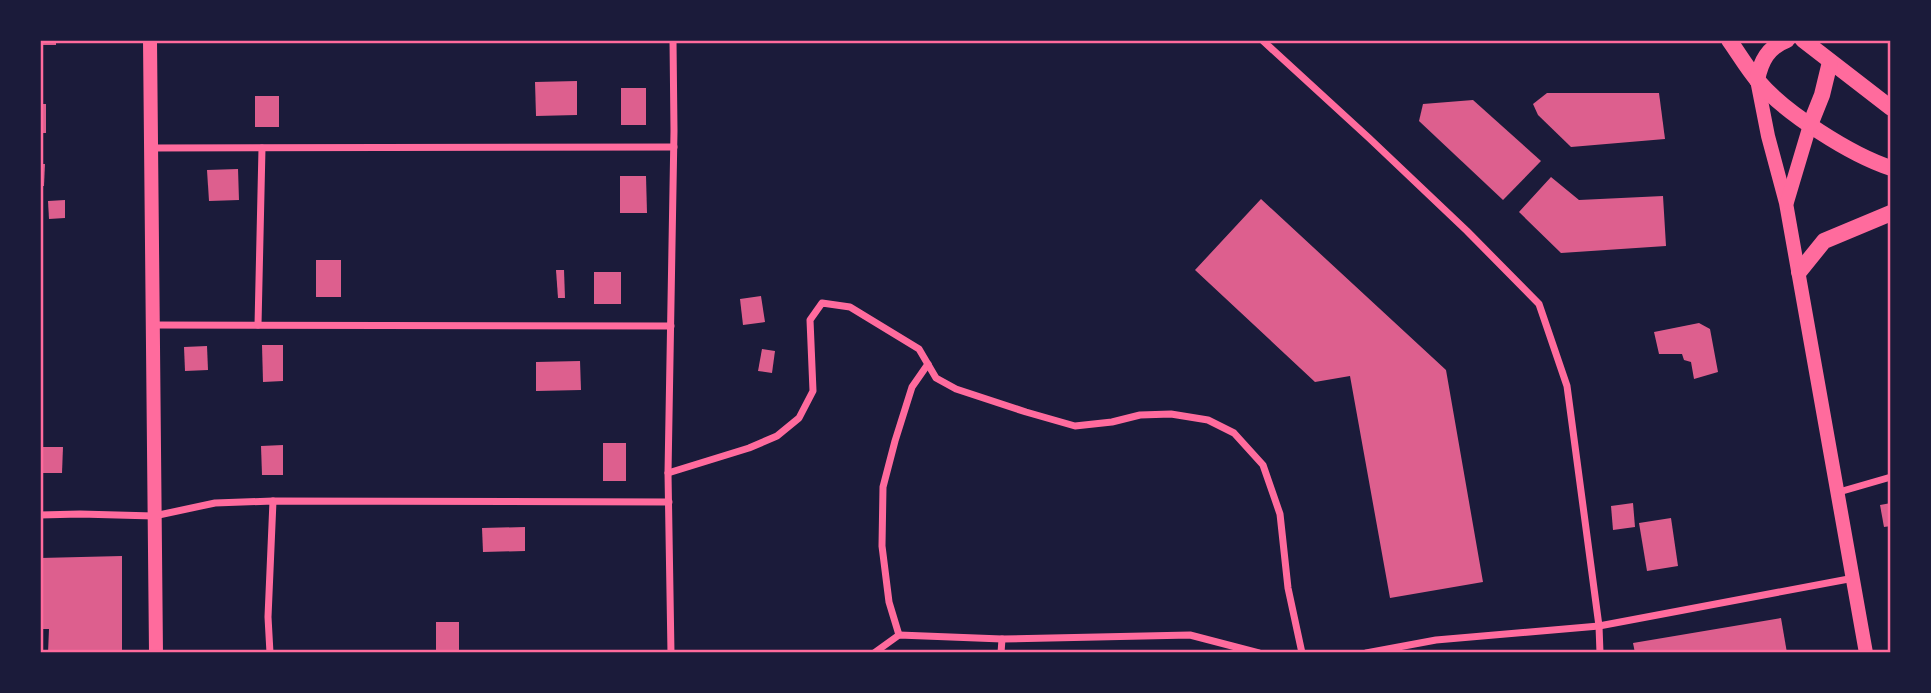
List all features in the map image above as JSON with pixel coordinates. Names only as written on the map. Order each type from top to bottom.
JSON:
[{"type":"main road","points":[[149,40],[156,653]]},
{"type":"main road","points":[[1729,40],[1757,80],[1774,98],[1810,125],[1878,164],[1891,168]]},
{"type":"main road","points":[[1787,40],[1779,43],[1763,59],[1757,80],[1768,136],[1786,203],[1867,653]]},
{"type":"main road","points":[[1803,40],[1891,108]]},
{"type":"main road","points":[[1786,203],[1822,95],[1830,62]]},
{"type":"main road","points":[[1799,272],[1824,241],[1891,214]]},
{"type":"street","points":[[671,653],[668,473],[674,147],[673,40]]},
{"type":"street","points":[[1262,40],[1369,138],[1539,304],[1567,386],[1599,626],[1600,653]]},
{"type":"street","points":[[150,148],[674,147]]},
{"type":"street","points":[[258,326],[262,148]]},
{"type":"street","points":[[668,473],[749,448],[777,436],[799,418],[813,391],[810,320],[822,303],[849,307],[919,349],[936,378],[956,389],[1075,426],[1112,422],[1140,415],[1171,414],[1208,420],[1234,433],[1263,465],[1280,514],[1288,588],[1302,653]]},
{"type":"street","points":[[152,325],[671,326]]},
{"type":"street","points":[[899,635],[889,602],[882,546],[883,487],[912,387],[928,364]]},
{"type":"street","points":[[1839,492],[1891,477]]},
{"type":"street","points":[[270,653],[268,617],[273,501]]},
{"type":"street","points":[[40,515],[154,516],[215,503],[273,501],[669,502]]},
{"type":"street","points":[[1366,653],[1436,640],[1599,626],[1854,578]]},
{"type":"street","points":[[874,653],[899,635],[1002,639],[1190,635],[1259,653]]},
{"type":"street","points":[[1001,653],[1002,639]]},
{"type":"building","points":[[40,40],[56,40],[56,45],[40,45]]},
{"type":"building","points":[[577,81],[577,115],[536,116],[535,82]]},
{"type":"building","points":[[621,88],[646,88],[646,125],[621,125]]},
{"type":"building","points":[[1547,93],[1659,93],[1665,139],[1571,147],[1538,115],[1533,104]]},
{"type":"building","points":[[255,96],[279,96],[279,127],[255,127]]},
{"type":"building","points":[[1473,100],[1541,161],[1503,200],[1419,121],[1423,104]]},
{"type":"building","points":[[40,104],[46,104],[46,133],[40,133]]},
{"type":"building","points":[[40,164],[45,164],[44,186],[40,186]]},
{"type":"building","points":[[238,169],[239,200],[209,201],[207,170]]},
{"type":"building","points":[[620,176],[646,176],[647,213],[620,213]]},
{"type":"building","points":[[1551,177],[1579,200],[1663,196],[1666,246],[1561,253],[1519,212]]},
{"type":"building","points":[[1261,199],[1446,370],[1483,582],[1390,598],[1350,376],[1315,382],[1195,270]]},
{"type":"building","points":[[65,200],[65,218],[49,219],[48,201]]},
{"type":"building","points":[[316,260],[341,260],[341,297],[316,297]]},
{"type":"building","points":[[556,270],[564,270],[565,298],[558,298]]},
{"type":"building","points":[[594,272],[621,272],[621,304],[594,304]]},
{"type":"building","points":[[761,296],[765,322],[743,325],[740,299]]},
{"type":"building","points":[[1699,323],[1710,329],[1718,372],[1694,379],[1691,362],[1684,360],[1682,354],[1659,354],[1654,332]]},
{"type":"building","points":[[262,345],[283,345],[283,381],[263,382]]},
{"type":"building","points":[[207,346],[208,370],[185,371],[184,347]]},
{"type":"building","points":[[762,349],[775,351],[772,373],[758,371]]},
{"type":"building","points":[[580,361],[581,390],[536,391],[536,362]]},
{"type":"building","points":[[603,443],[626,443],[626,481],[603,481]]},
{"type":"building","points":[[283,445],[283,475],[262,475],[261,446]]},
{"type":"building","points":[[40,447],[63,447],[62,473],[40,473]]},
{"type":"building","points":[[1633,503],[1635,527],[1613,530],[1611,506]]},
{"type":"building","points":[[1891,503],[1891,526],[1884,527],[1880,505]]},
{"type":"building","points":[[1671,518],[1678,566],[1647,571],[1639,523]]},
{"type":"building","points":[[525,527],[525,551],[483,552],[482,528]]},
{"type":"building","points":[[122,556],[122,653],[48,653],[49,629],[40,629],[40,558]]},
{"type":"building","points":[[1781,618],[1787,653],[1635,653],[1633,643]]},
{"type":"building","points":[[436,622],[459,622],[459,653],[436,653]]}]
